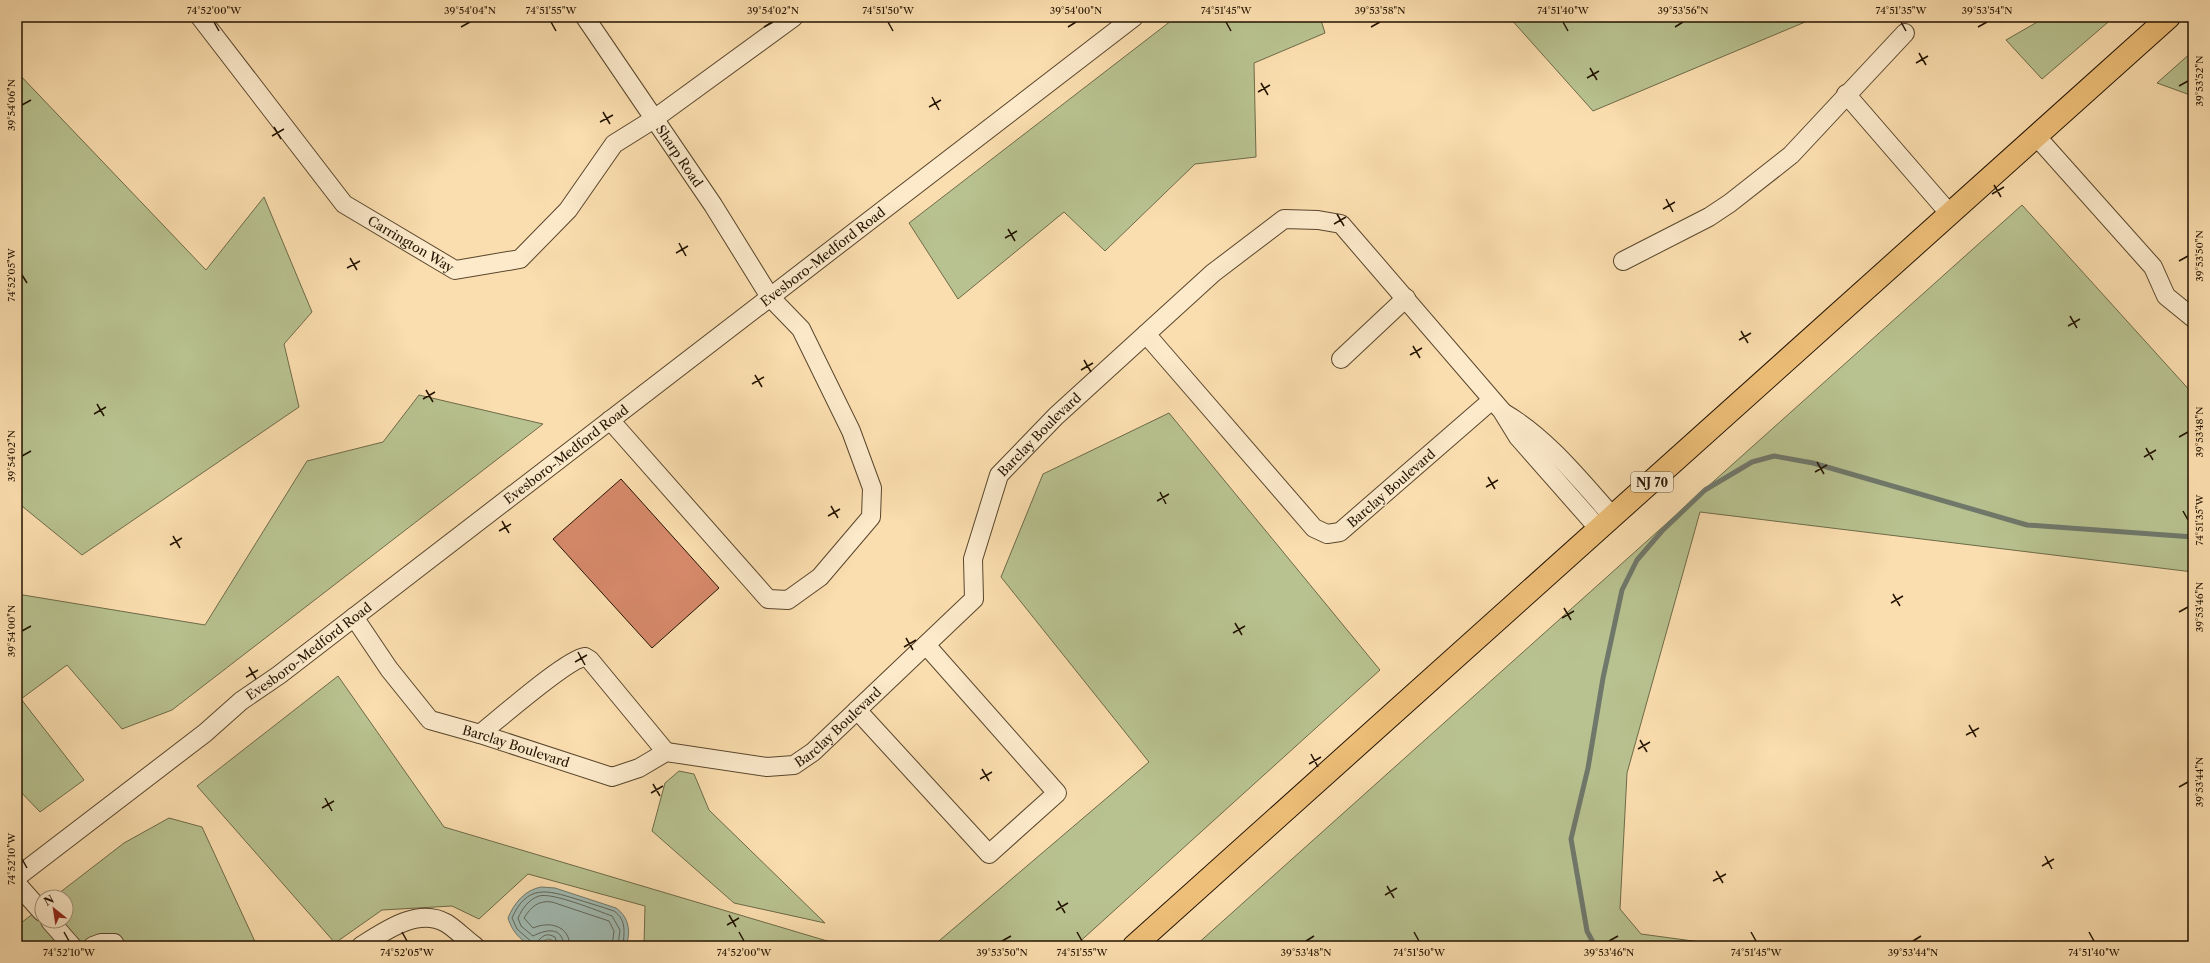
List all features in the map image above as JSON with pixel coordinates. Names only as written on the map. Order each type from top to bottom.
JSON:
[{"type":"highway","name":"NJ 70","points":[[1134,946],[2169,17]]},
{"type":"street","name":"Carrington Way","points":[[200,17],[344,204],[455,270],[520,259],[568,210],[614,144],[654,119],[794,18]]},
{"type":"street","name":"Sharp Road","points":[[585,17],[713,205],[770,297],[801,329],[851,431],[872,488],[871,517],[820,577],[788,600],[768,599],[610,420]]},
{"type":"street","name":"Evesboro-Medford Road","points":[[17,877],[205,733],[240,701],[279,675],[1134,17]]},
{"type":"street","points":[[1623,261],[1709,217],[1730,203],[1796,151],[1846,94],[1905,33]]},
{"type":"street","points":[[1846,94],[1949,213]]},
{"type":"street","points":[[2037,137],[2153,266],[2166,296],[2193,318]]},
{"type":"street","name":"Barclay Boulevard","points":[[354,617],[389,669],[430,720],[480,734],[612,777],[639,768],[666,752],[768,766],[794,765],[813,752],[974,599],[974,559],[999,474],[1056,416],[1214,273],[1284,219],[1318,220],[1341,224],[1497,405],[1518,437],[1606,523]]},
{"type":"street","points":[[1341,359],[1406,298]]},
{"type":"street","name":"Barclay Boulevard","points":[[1146,334],[1314,528],[1327,534],[1340,532],[1497,405]]},
{"type":"street","points":[[857,710],[989,854],[1057,793],[926,645]]},
{"type":"street","points":[[480,734],[553,675],[578,658],[585,657],[590,660],[666,752]]},
{"type":"street","points":[[17,884],[34,903]]},
{"type":"street","points":[[361,946],[388,929],[422,917],[445,923],[475,946]]},
{"type":"street","points":[[57,929],[72,946]]},
{"type":"street","points":[[93,946],[101,943],[114,943],[116,946]]},
{"type":"green space","points":[[1176,17],[1320,17],[1325,33],[1254,63],[1256,157],[1195,164],[1105,251],[1064,212],[958,299],[909,223]]},
{"type":"green space","points":[[1509,17],[1817,17],[1593,111]]},
{"type":"green space","points":[[2046,17],[2114,17],[2042,79],[2006,40]]},
{"type":"green space","points":[[2193,51],[2193,96],[2157,83]]},
{"type":"green space","points":[[17,72],[206,270],[264,197],[312,312],[284,344],[299,407],[82,555],[17,502]]},
{"type":"green space","points":[[2022,205],[2193,394],[2193,572],[1700,512],[1627,773],[1620,909],[1641,934],[1730,946],[1195,946]]},
{"type":"green space","points":[[419,395],[543,424],[172,710],[122,729],[67,665],[21,699],[84,780],[40,812],[17,788],[17,594],[205,625],[307,461],[383,442]]},
{"type":"green space","points":[[1169,413],[1380,670],[1075,946],[933,946],[1149,762],[1001,577],[1043,474]]},
{"type":"green space","points":[[338,676],[444,827],[844,946],[644,946],[645,906],[528,874],[479,919],[452,906],[382,910],[335,943],[197,786]]},
{"type":"green space","points":[[679,771],[694,774],[709,810],[825,923],[734,903],[652,831],[665,783]]},
{"type":"green space","points":[[169,818],[202,827],[257,946],[17,946],[17,926],[34,913],[34,929],[74,929],[74,889],[64,889],[124,843]]},
{"type":"water","points":[[541,887],[555,888],[616,908],[624,916],[628,925],[628,941],[626,946],[555,946],[552,940],[548,939],[541,942],[539,946],[528,944],[519,937],[512,928],[508,918],[513,907],[525,894]]},
{"type":"building","points":[[621,479],[719,588],[652,648],[553,539]]},
{"type":"waterway","points":[[1595,946],[1587,931],[1571,839],[1588,768],[1603,678],[1622,590],[1637,560],[1662,531],[1705,490],[1752,462],[1774,456],[1813,463],[2027,525],[2193,537]]}]
